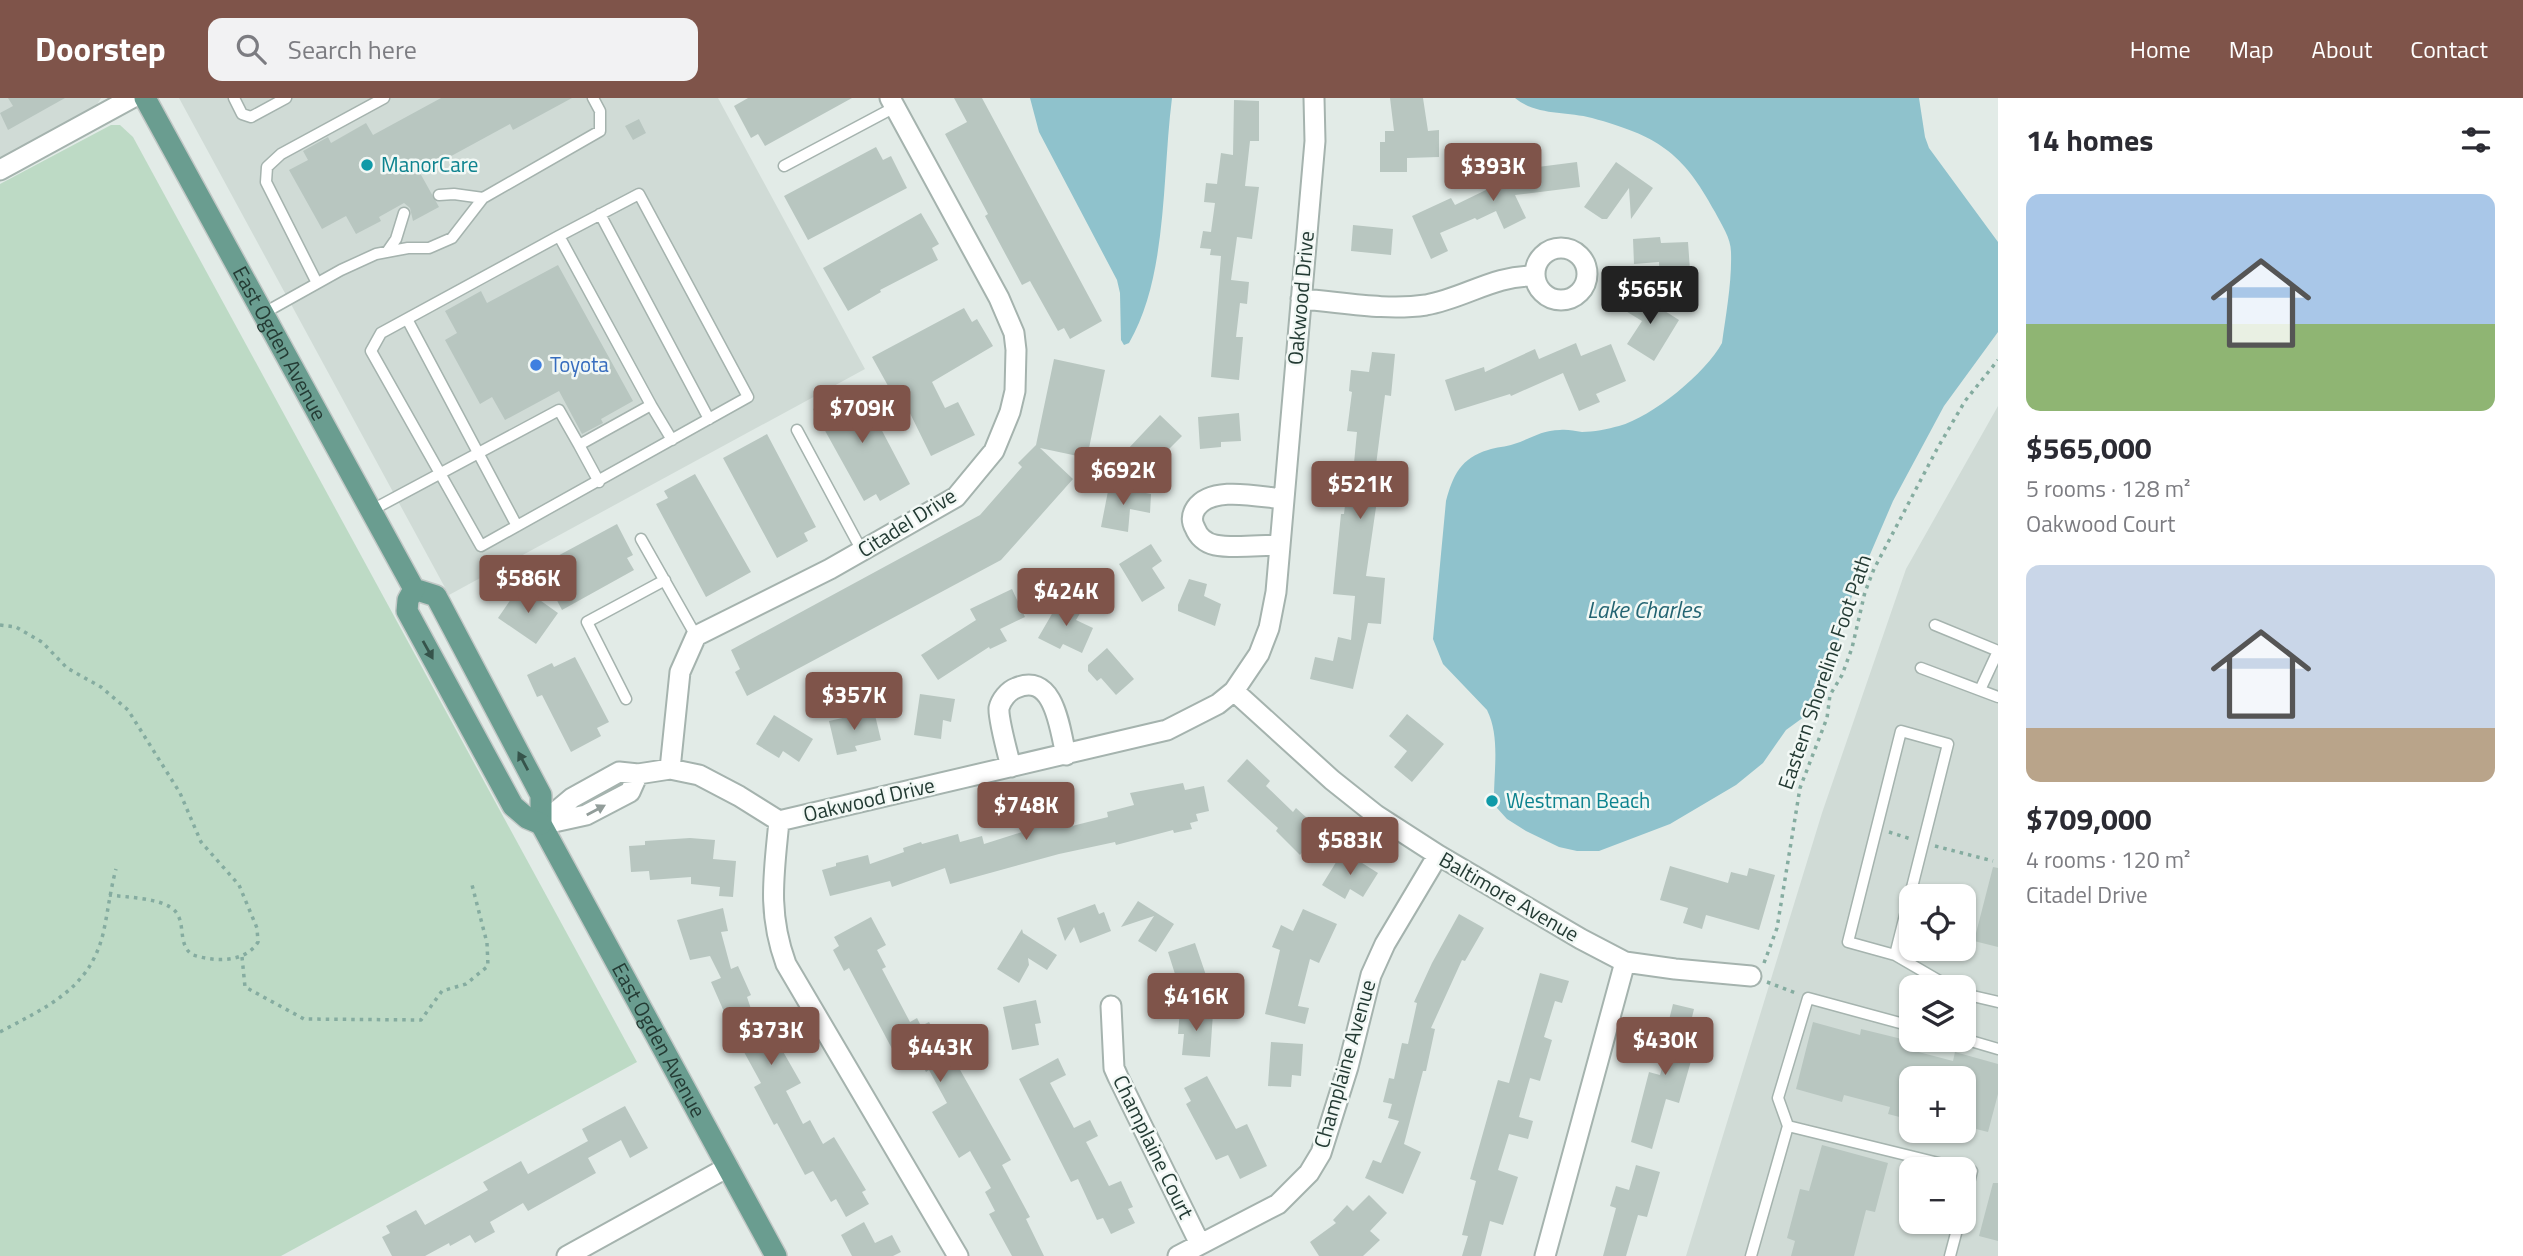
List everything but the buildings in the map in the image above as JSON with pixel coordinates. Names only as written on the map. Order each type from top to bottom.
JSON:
[{"type":"main road","name":"East Ogden Avenue","points":[[145,98],[414,589],[436,596],[541,795],[541,824],[776,1256]]},
{"type":"main road","name":"East Ogden Avenue","points":[[414,589],[408,600],[407,611],[513,806],[527,818],[541,824]]},
{"type":"street","points":[[0,170],[132,98]]},
{"type":"street","name":"Oakwood Drive","points":[[541,824],[572,798],[620,772],[638,774],[670,769],[699,775],[779,821],[1167,730],[1218,704],[1234,691],[1259,654],[1269,628],[1280,545],[1315,141],[1314,98]]},
{"type":"street","name":"Citadel Drive","points":[[696,636],[862,551],[956,497],[994,451],[1010,412],[1015,391],[1014,333],[1006,312],[892,103]]},
{"type":"street","points":[[1301,299],[1401,308],[1457,296],[1515,275],[1535,276]]},
{"type":"street","points":[[1280,545],[1214,545],[1203,540],[1192,522],[1193,514],[1203,500],[1222,494],[1284,499]]},
{"type":"street","points":[[670,769],[680,673],[696,636]]},
{"type":"street","points":[[1011,767],[999,709],[1006,695],[1016,687],[1030,685],[1052,699],[1066,755]]},
{"type":"street","name":"Baltimore Avenue","points":[[1234,691],[1354,800],[1438,855],[1581,939],[1625,962],[1675,970],[1751,976]]},
{"type":"street","points":[[779,821],[772,902],[774,923],[786,964],[958,1256]]},
{"type":"street","name":"Champlaine Avenue","points":[[1178,1256],[1278,1204],[1309,1173],[1321,1153],[1348,1067],[1371,975],[1385,944],[1438,855]]},
{"type":"street","points":[[1545,1256],[1625,962]]},
{"type":"street","name":"Champlaine Court","points":[[1111,1006],[1114,1068],[1200,1244]]},
{"type":"street","points":[[567,1256],[728,1167]]},
{"type":"lane","points":[[234,98],[243,114],[251,117],[286,98]]},
{"type":"lane","points":[[317,283],[266,182],[267,167],[281,154],[384,98]]},
{"type":"lane","points":[[264,313],[376,254],[408,248],[429,248],[452,238],[483,198],[600,131],[600,111],[593,98]]},
{"type":"lane","points":[[784,166],[892,103]]},
{"type":"lane","points":[[639,194],[748,397],[481,546],[370,351],[381,333],[559,236],[639,194]]},
{"type":"lane","points":[[439,195],[483,198]]},
{"type":"lane","points":[[387,253],[396,239],[404,213]]},
{"type":"lane","points":[[600,215],[709,419]]},
{"type":"lane","points":[[559,236],[672,440]]},
{"type":"lane","points":[[407,319],[517,526]]},
{"type":"lane","points":[[579,445],[652,405]]},
{"type":"lane","points":[[372,510],[559,410],[599,482]]},
{"type":"lane","points":[[797,430],[862,551]]},
{"type":"lane","points":[[641,539],[696,636]]},
{"type":"lane","points":[[626,699],[587,622],[666,580]]},
{"type":"lane","points":[[1935,625],[1998,651],[1980,690]]},
{"type":"lane","points":[[1921,668],[1998,697]]},
{"type":"lane","points":[[1895,955],[1948,744],[1901,731],[1848,942],[1895,955],[1929,975]]},
{"type":"lane","points":[[1976,997],[1998,1002]]},
{"type":"lane","points":[[1751,1256],[1788,1126],[1778,1098],[1808,998],[1899,1023]]},
{"type":"lane","points":[[1976,1043],[1998,1049]]},
{"type":"lane","points":[[1788,1126],[1914,1157]]},
{"type":"lane","points":[[1950,1256],[1956,1234]]},
{"type":"path","name":"Eastern Shoreline Foot Path","points":[[1751,976],[1763,965],[1777,928],[1800,788],[1827,718],[1830,695],[1842,675],[1852,648],[1865,592],[1874,569],[1952,422],[1998,360]]},
{"type":"path","points":[[0,625],[16,627],[43,642],[66,668],[112,695],[135,719],[180,793],[201,842],[233,877],[242,892],[258,935],[258,942],[242,957],[193,956],[184,947],[180,918],[171,907],[157,902],[109,895]]},
{"type":"path","points":[[0,1032],[47,1008],[70,990],[91,965],[103,933],[116,869]]},
{"type":"path","points":[[242,957],[245,987],[304,1019],[421,1020],[442,991],[466,985],[488,966],[490,961],[471,881]]},
{"type":"path","points":[[1751,976],[1808,998]]},
{"type":"shaded area","points":[[0,98],[101,98],[95,108],[0,160]]},
{"type":"shaded area","points":[[179,98],[718,98],[865,369],[449,595]]},
{"type":"shaded area","points":[[1998,406],[1998,1256],[1686,1256],[1822,813],[1906,569]]},
{"type":"green space","points":[[111,125],[120,125],[133,137],[637,1062],[281,1256],[0,1256],[0,184]]},
{"type":"water","points":[[1030,98],[1172,98],[1161,224],[1151,287],[1142,316],[1129,343],[1124,345],[1121,340],[1120,293],[1117,280],[1039,132]]},
{"type":"water","name":"Lake Charles","points":[[1515,98],[1919,98],[1929,148],[1998,242],[1998,332],[1944,406],[1893,501],[1844,615],[1839,640],[1828,660],[1826,690],[1819,706],[1786,730],[1763,763],[1736,785],[1670,824],[1599,851],[1577,851],[1559,847],[1526,831],[1507,819],[1497,808],[1494,798],[1495,742],[1491,720],[1487,710],[1443,664],[1433,639],[1446,501],[1460,469],[1479,453],[1511,445],[1547,431],[1586,432],[1619,426],[1662,404],[1691,380],[1722,343],[1730,286],[1731,247],[1703,191],[1679,160],[1666,149],[1615,125],[1592,118],[1533,108]]},
{"type":"place","name":"ManorCare","points":[[367,165]]},
{"type":"place","name":"Toyota","points":[[536,365]]},
{"type":"place","name":"Westman Beach","points":[[1492,801]]}]
